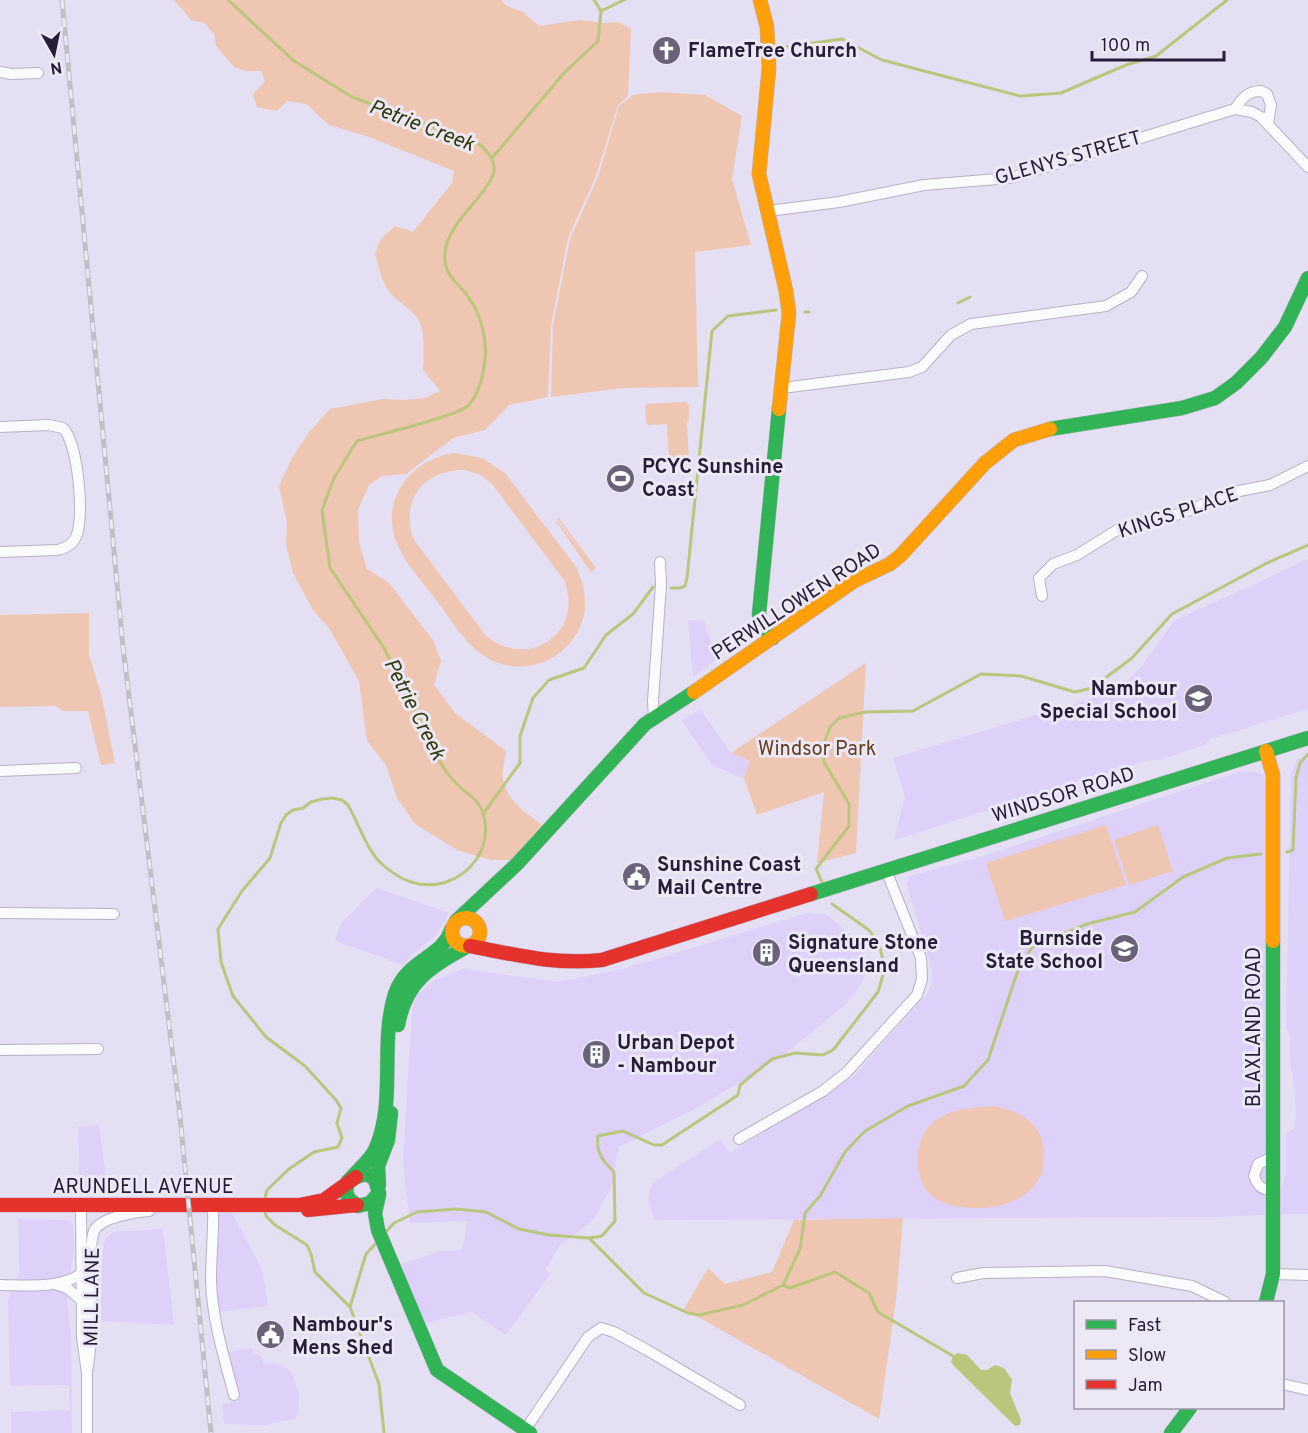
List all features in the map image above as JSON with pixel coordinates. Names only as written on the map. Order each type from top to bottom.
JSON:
[{"type":"street","points":[[760,0],[770,50],[759,174],[789,303],[759,614],[761,623],[773,638]]},
{"type":"street","points":[[0,72],[38,73]]},
{"type":"street","points":[[1268,124],[1270,99],[1267,94],[1261,91],[1249,93],[1235,109],[1252,112],[1268,124],[1308,167]]},
{"type":"street","name":"GLENYS STREET","points":[[768,212],[839,202],[924,185],[1010,178],[1235,109]]},
{"type":"street","points":[[782,388],[916,370],[951,335],[971,324],[1106,306],[1131,292],[1142,276]]},
{"type":"street","name":"PERWILLOWEN ROAD","points":[[469,946],[478,939],[485,903],[517,864],[632,737],[654,718],[854,581],[890,564],[901,555],[985,462],[1014,440],[1037,432],[1182,408],[1215,398],[1236,383],[1261,358],[1285,327],[1308,278]]},
{"type":"street","points":[[0,427],[49,425],[68,433],[79,501],[78,530],[72,543],[66,548],[0,552]]},
{"type":"street","name":"KINGS PLACE","points":[[1042,596],[1039,578],[1053,564],[1077,555],[1118,530],[1143,520],[1180,514],[1234,492],[1270,485],[1308,466]]},
{"type":"street","points":[[654,718],[653,701],[661,584],[660,562]]},
{"type":"street","name":"WINDSOR ROAD","points":[[522,957],[565,963],[602,960],[1308,738]]},
{"type":"street","name":"BLAXLAND ROAD","points":[[1266,751],[1273,775],[1273,1274],[1266,1301]]},
{"type":"street","points":[[0,771],[76,768]]},
{"type":"street","name":"PERWILLOWEN ROAD","points":[[349,1180],[373,1153],[379,1136],[391,1011],[401,980],[412,967],[447,943],[454,926],[517,864]]},
{"type":"street","points":[[739,1139],[823,1091],[847,1072],[917,995],[922,979],[921,958],[886,870]]},
{"type":"street","points":[[0,913],[114,914]]},
{"type":"street","points":[[462,918],[469,918],[494,941],[522,957],[459,945],[455,941],[454,926],[462,918]]},
{"type":"street","points":[[379,1234],[376,1211],[379,1190],[378,1166],[389,1134],[401,1006],[409,990],[423,973],[469,946]]},
{"type":"street","points":[[0,1050],[98,1049]]},
{"type":"street","points":[[379,1190],[375,1179],[370,1175],[358,1175],[349,1180],[345,1186],[346,1194],[379,1234],[437,1370],[528,1431],[588,1337],[601,1328],[614,1332],[647,1350],[740,1405]]},
{"type":"street","name":"ARUNDELL AVENUE","points":[[291,1207],[325,1199],[349,1180]]},
{"type":"street","points":[[357,1205],[369,1204],[379,1190]]},
{"type":"street","name":"ARUNDELL AVENUE","points":[[0,1205],[170,1204],[291,1207],[313,1210],[357,1205]]},
{"type":"street","name":"MILL LANE","points":[[87,1433],[87,1373],[91,1348],[91,1246],[94,1230],[103,1222],[120,1216],[154,1210],[170,1204]]},
{"type":"street","name":"MILL LANE","points":[[81,1206],[82,1346],[87,1373]]},
{"type":"street","points":[[213,1206],[211,1281],[213,1304],[234,1395]]},
{"type":"street","points":[[957,1278],[983,1274],[1105,1271],[1192,1286],[1224,1301]]},
{"type":"street","points":[[0,1285],[55,1284],[69,1281],[81,1274]]},
{"type":"street","points":[[1273,1274],[1308,1275]]},
{"type":"street","points":[[55,1284],[64,1286],[81,1300]]},
{"type":"street","points":[[1284,1384],[1308,1390]]},
{"type":"street","points":[[1171,1433],[1189,1409]]},
{"type":"shaded area","name":"Nambour Special School","points":[[1308,559],[1308,709],[1210,739],[1206,744],[1161,760],[1148,760],[894,840],[905,797],[893,758],[1119,690],[1143,664],[1174,621]]},
{"type":"shaded area","points":[[688,620],[704,621],[716,660],[693,677]]},
{"type":"shaded area","points":[[700,709],[731,753],[751,761],[744,778],[713,766],[682,721]]},
{"type":"shaded area","points":[[1308,755],[1308,1214],[1281,1214],[1281,1191],[1286,1175],[1286,1135],[1293,1129],[1296,1117],[1290,1036],[1286,1028],[1291,774],[1297,760]]},
{"type":"shaded area","name":"Burnside State School","points":[[1242,771],[1263,774],[1266,781],[1265,1215],[654,1220],[648,1198],[653,1183],[720,1139],[730,1153],[853,1077],[927,994],[932,983],[932,971],[907,885],[909,876],[983,856]]},
{"type":"shaded area","points":[[377,888],[449,913],[437,934],[409,957],[403,965],[335,941],[341,924]]},
{"type":"shaded area","points":[[807,913],[827,915],[854,938],[862,949],[865,965],[863,980],[846,1004],[785,1054],[689,1112],[619,1147],[611,1188],[593,1220],[560,1245],[545,1270],[538,1268],[551,1273],[506,1335],[471,1312],[423,1324],[400,1265],[441,1251],[462,1250],[467,1221],[410,1223],[403,1161],[412,1009],[417,995],[435,980],[463,969],[559,982],[626,968]]},
{"type":"shaded area","points":[[99,1125],[108,1192],[80,1191],[78,1127]]},
{"type":"shaded area","points":[[218,1213],[232,1213],[261,1267],[267,1306],[219,1312],[216,1283]]},
{"type":"shaded area","points":[[18,1219],[68,1220],[73,1225],[74,1250],[67,1299],[71,1337],[72,1433],[11,1433],[11,1412],[70,1410],[69,1385],[10,1386],[8,1299],[19,1272]]},
{"type":"shaded area","points":[[163,1229],[174,1325],[101,1321],[102,1256],[105,1239],[113,1232]]},
{"type":"shaded area","points":[[252,1348],[253,1354],[258,1354],[263,1359],[263,1363],[278,1364],[287,1368],[293,1375],[299,1396],[298,1414],[295,1419],[264,1425],[224,1424],[222,1404],[238,1401],[240,1395],[227,1352]]},
{"type":"shaded area","points":[[958,1353],[967,1355],[981,1370],[987,1370],[995,1365],[1004,1368],[1012,1380],[1010,1393],[1021,1420],[1020,1425],[1015,1426],[955,1367],[951,1362],[953,1356]]},
{"type":"green space","points":[[174,0],[502,0],[505,5],[523,12],[539,26],[580,20],[618,22],[631,29],[628,96],[618,105],[596,176],[568,238],[551,325],[548,397],[509,405],[485,430],[453,438],[406,474],[382,476],[369,485],[358,510],[359,542],[367,569],[389,583],[433,640],[441,661],[434,685],[456,714],[506,751],[503,779],[508,794],[518,806],[542,825],[511,860],[491,860],[457,850],[415,824],[397,798],[386,765],[367,741],[359,681],[329,628],[313,610],[293,573],[286,544],[287,523],[279,486],[292,458],[309,432],[330,409],[383,399],[425,398],[440,391],[423,370],[424,341],[419,320],[388,290],[375,254],[381,239],[395,226],[413,232],[452,183],[454,171],[369,137],[329,125],[306,104],[287,101],[277,111],[257,107],[253,94],[265,81],[261,71],[245,71],[234,67],[216,46],[214,34],[204,23],[191,20]]},
{"type":"green space","points":[[658,92],[705,95],[742,116],[732,179],[751,245],[695,252],[698,387],[623,388],[551,397],[553,325],[570,239],[598,177],[619,106],[633,95]]},
{"type":"green space","points":[[685,402],[689,404],[687,423],[689,462],[687,466],[672,467],[669,462],[667,424],[648,425],[645,407],[647,404]]},
{"type":"green space","points":[[454,453],[482,458],[505,473],[574,564],[582,581],[585,609],[575,636],[556,656],[531,666],[518,667],[505,665],[480,653],[462,635],[404,557],[396,541],[392,525],[392,510],[396,496],[403,483],[413,472],[439,457]],"holes":[[[464,470],[479,474],[492,484],[564,580],[568,599],[567,616],[560,630],[549,641],[535,647],[519,649],[503,646],[486,636],[414,540],[410,526],[410,513],[412,501],[418,490],[437,475],[449,471]]]},
{"type":"green space","points":[[558,517],[596,568],[591,572],[555,520],[588,561]]},
{"type":"green space","points":[[89,613],[89,654],[102,698],[115,763],[101,765],[88,711],[63,711],[56,706],[0,707],[0,615]]},
{"type":"green space","name":"Windsor Park","points":[[866,663],[856,853],[817,863],[824,792],[757,815],[744,778],[750,761],[731,753]]},
{"type":"green space","points":[[1106,825],[1126,885],[1005,921],[986,863]]},
{"type":"green space","points":[[1158,825],[1173,871],[1129,885],[1114,840]]},
{"type":"green space","points":[[993,1106],[1022,1116],[1036,1128],[1041,1137],[1044,1146],[1044,1166],[1034,1186],[1011,1202],[984,1208],[956,1206],[933,1197],[925,1188],[920,1177],[918,1164],[921,1140],[927,1129],[936,1120],[949,1113]]},
{"type":"green space","points":[[903,1218],[896,1300],[879,1419],[684,1309],[708,1268],[725,1284],[772,1272],[794,1220]]},
{"type":"waterway","name":"Petrie Creek","points":[[228,0],[294,61],[352,97],[479,144],[490,156],[494,167],[486,188],[450,236],[445,256],[447,271],[473,304],[482,327],[485,359],[476,395],[469,405],[450,414],[357,441],[334,478],[322,510],[330,568],[384,648],[441,764],[481,808],[485,824],[485,839],[473,864],[462,874],[449,881],[419,884],[400,877],[378,860],[348,805],[342,800],[332,798],[311,802],[303,808],[293,810],[281,823],[270,858],[242,891],[218,929],[221,962],[233,996],[266,1037],[305,1066],[336,1100],[341,1108],[337,1123],[342,1138],[338,1147],[314,1152],[289,1169],[267,1190],[264,1202]]},
{"type":"waterway","points":[[492,158],[564,73],[598,41],[601,11],[594,0]]},
{"type":"waterway","points":[[601,11],[624,0]]},
{"type":"waterway","points":[[785,47],[842,39],[882,60],[1020,96],[1061,93],[1126,65],[1156,56],[1227,0]]},
{"type":"waterway","points":[[958,303],[970,297]]},
{"type":"waterway","points":[[671,588],[685,586],[687,578],[712,331],[728,316],[776,310]]},
{"type":"waterway","points":[[822,882],[816,869],[849,826],[849,804],[824,762],[822,749],[830,727],[839,718],[866,712],[913,711],[981,674],[1021,676],[1075,692],[1092,688],[1132,658],[1172,614],[1267,563],[1308,545]]},
{"type":"waterway","points":[[483,814],[520,763],[520,736],[533,698],[549,680],[584,668],[606,635],[633,614],[653,587]]},
{"type":"waterway","points":[[1287,852],[1293,850],[1296,778],[1300,763],[1308,754]]},
{"type":"waterway","points":[[385,1233],[394,1223],[417,1212],[456,1209],[486,1212],[519,1229],[549,1235],[589,1238],[644,1293],[688,1313],[699,1315],[743,1305],[783,1285],[800,1249],[805,1213],[820,1196],[845,1152],[865,1131],[908,1106],[964,1086],[988,1060],[1017,973],[1032,947],[1087,924],[1135,912],[1183,877],[1227,858],[1261,854]]},
{"type":"waterway","points":[[589,1238],[602,1236],[615,1221],[614,1172],[601,1156],[598,1136],[623,1131],[654,1145],[662,1145],[738,1095],[740,1085],[772,1059],[795,1053],[823,1055],[833,1050],[878,992],[885,968],[879,944],[869,930],[832,904]]},
{"type":"waterway","name":"Petrie Creek","points":[[265,1209],[266,1216],[275,1225],[307,1245],[315,1272],[350,1307],[379,1384],[384,1433]]},
{"type":"waterway","points":[[350,1307],[366,1254],[379,1240]]},
{"type":"waterway","points":[[783,1285],[790,1288],[835,1272],[869,1293],[878,1312],[953,1356]]},
{"type":"railway","points":[[62,0],[123,647],[179,1106],[211,1433]]},
{"type":"traffic: fast","points":[[1050,429],[1182,408],[1215,398],[1236,383],[1261,358],[1285,327],[1308,278]]},
{"type":"traffic: fast","points":[[773,638],[761,623],[759,614],[779,409]]},
{"type":"traffic: fast","points":[[456,921],[517,864],[645,724],[694,692]]},
{"type":"traffic: fast","points":[[811,894],[1308,738]]},
{"type":"traffic: fast","points":[[351,1178],[373,1154],[382,1132],[387,1093],[388,1033],[395,994],[400,982],[440,947],[451,930]]},
{"type":"traffic: fast","points":[[1266,1301],[1273,1274],[1273,941]]},
{"type":"traffic: fast","points":[[398,1025],[407,997],[414,986],[432,968],[468,946]]},
{"type":"traffic: fast","points":[[379,1185],[378,1166],[388,1140],[391,1113]]},
{"type":"traffic: fast","points":[[348,1181],[346,1192],[349,1199],[358,1206],[370,1203],[379,1193],[375,1179],[366,1174],[356,1177]]},
{"type":"traffic: fast","points":[[379,1195],[375,1213],[378,1230],[437,1370],[530,1433]]},
{"type":"traffic: fast","points":[[1171,1433],[1189,1409]]},
{"type":"traffic: slow","points":[[760,0],[767,27],[769,68],[759,174],[789,313],[779,409]]},
{"type":"traffic: slow","points":[[694,692],[854,581],[890,564],[901,555],[985,463],[1014,440],[1050,429]]},
{"type":"traffic: slow","points":[[1266,751],[1273,775],[1273,941]]},
{"type":"traffic: slow","points":[[466,918],[476,922],[480,932],[476,942],[466,946],[456,942],[452,932],[456,922],[466,918]]},
{"type":"traffic: jam","points":[[470,946],[552,960],[602,960],[811,894]]},
{"type":"traffic: jam","points":[[0,1205],[299,1205],[324,1200],[356,1177]]},
{"type":"traffic: jam","points":[[308,1210],[357,1205]]},
{"type":"place","name":"FlameTree Church","points":[[667,50]]},
{"type":"place","name":"PCYC Sunshine Coast","points":[[621,478]]},
{"type":"place","name":"Nambour Special School","points":[[1198,699]]},
{"type":"place","name":"Sunshine Coast Mail Centre","points":[[636,876]]},
{"type":"place","name":"Burnside State School","points":[[1124,949]]},
{"type":"place","name":"Signature Stone Queensland","points":[[767,953]]},
{"type":"place","name":"Urban Depot - Nambour","points":[[596,1054]]},
{"type":"place","name":"Nambour's Mens Shed","points":[[271,1335]]}]
